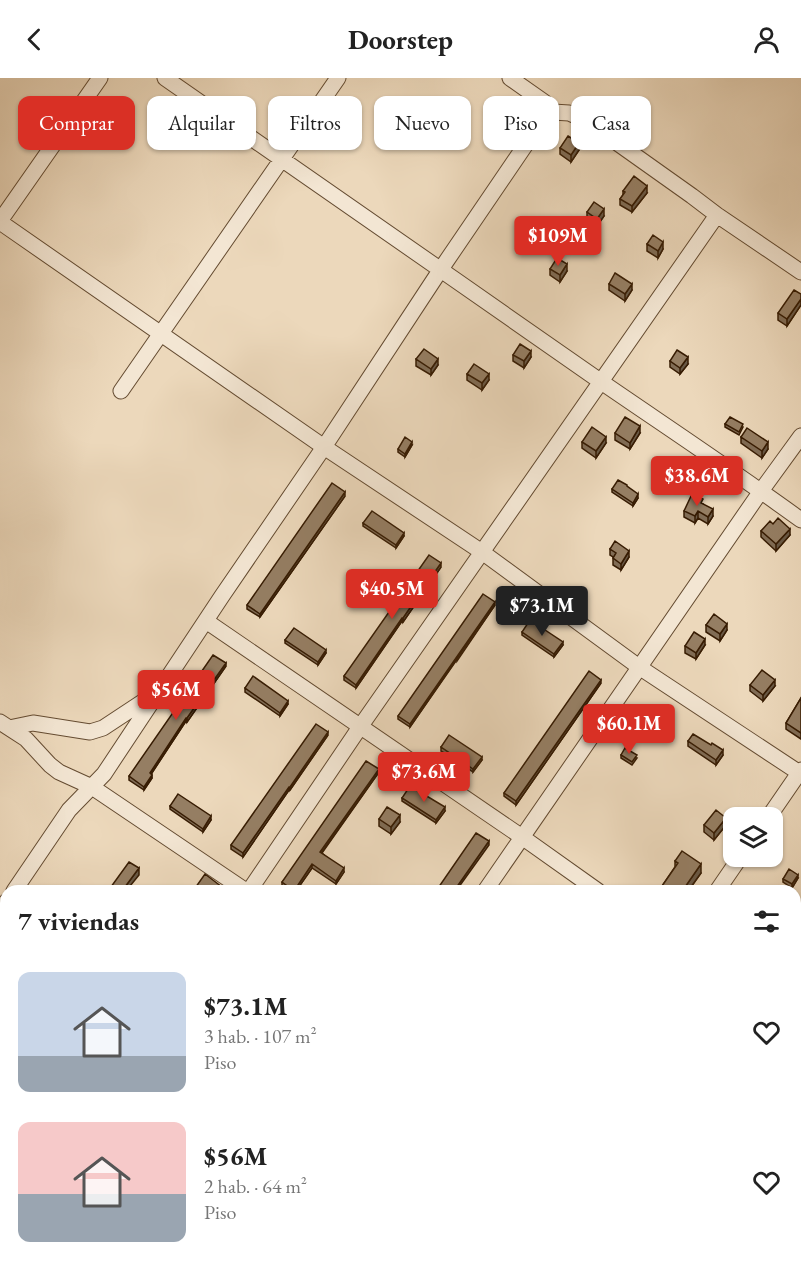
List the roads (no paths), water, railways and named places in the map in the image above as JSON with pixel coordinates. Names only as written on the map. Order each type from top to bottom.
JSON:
[{"type":"street","points":[[100,78],[0,221],[324,447],[482,552],[639,667],[800,772],[776,807]]},
{"type":"street","points":[[165,78],[801,520]]},
{"type":"street","points":[[121,391],[338,78]]},
{"type":"street","points":[[510,78],[536,96]]},
{"type":"street","points":[[559,112],[569,113],[585,120],[801,272]]},
{"type":"street","points":[[18,885],[69,810],[104,774],[522,150]]},
{"type":"street","points":[[252,885],[717,215]]},
{"type":"street","points":[[488,885],[801,436]]},
{"type":"street","points":[[206,621],[590,885]]},
{"type":"street","points":[[4,725],[33,723],[90,732],[103,728],[161,690]]},
{"type":"street","points":[[4,725],[26,739],[50,765],[92,787],[239,885]]},
{"type":"street","points":[[721,885],[733,867]]}]
